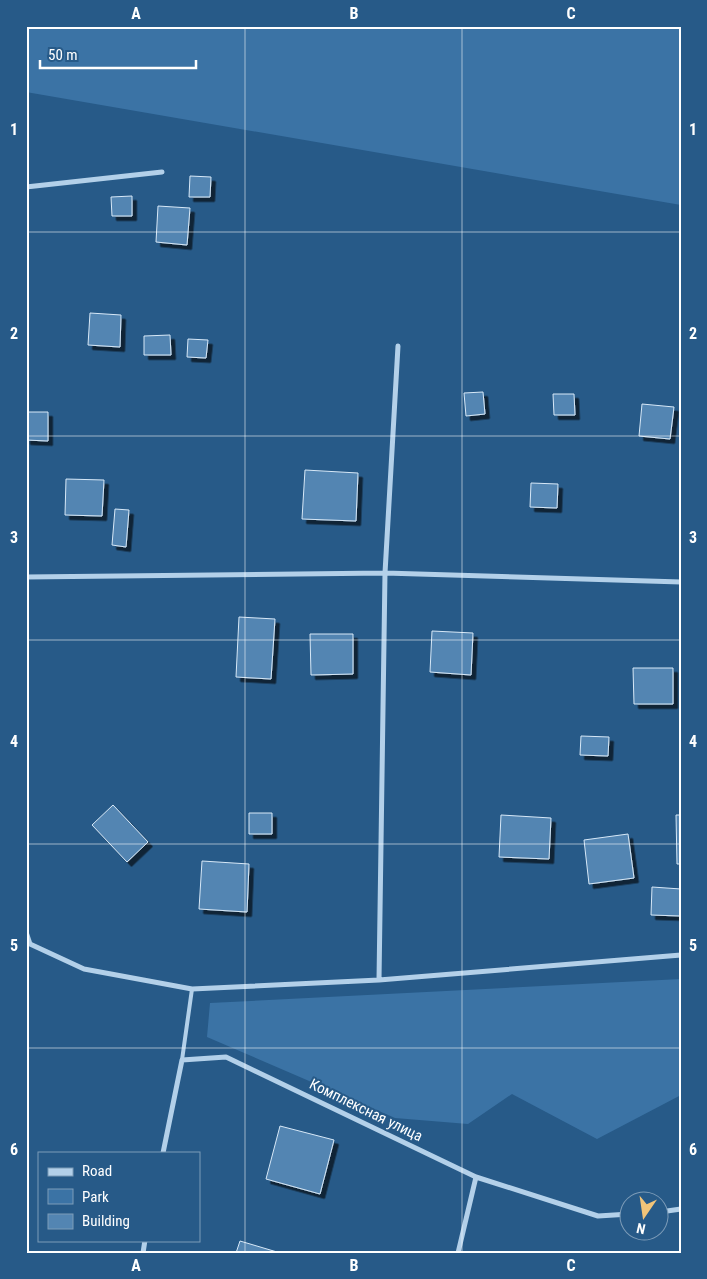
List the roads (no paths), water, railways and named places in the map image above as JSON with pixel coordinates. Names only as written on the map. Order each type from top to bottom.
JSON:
[{"type":"street","points":[[26,186],[162,172]]},
{"type":"street","points":[[379,980],[385,573],[398,346]]},
{"type":"street","points":[[26,577],[385,573],[681,582]]},
{"type":"street","points":[[26,932],[30,944],[84,969],[192,989],[379,980],[681,955]]},
{"type":"street","name":"Комплексная улица","points":[[182,1060],[226,1056],[476,1178],[598,1216],[620,1215]]},
{"type":"street","points":[[163,1152],[182,1060]]},
{"type":"street","points":[[458,1253],[476,1178]]},
{"type":"lane","points":[[182,1060],[192,989]]}]
